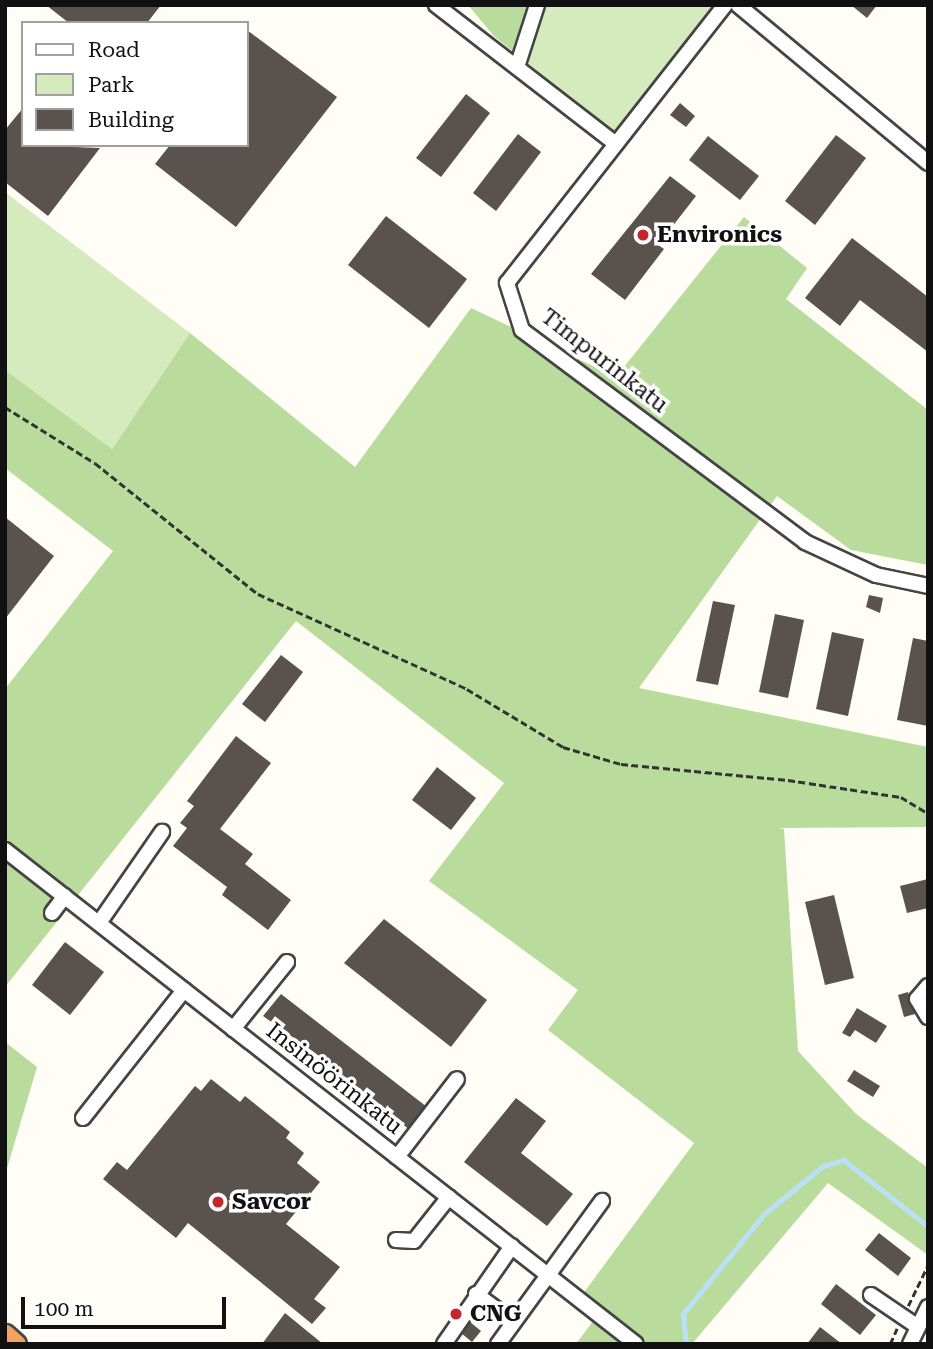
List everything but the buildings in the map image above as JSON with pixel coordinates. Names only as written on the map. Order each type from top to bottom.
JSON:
[{"type":"highway","points":[[5,1334],[16,1344]]},
{"type":"street","points":[[436,5],[616,144]]},
{"type":"street","points":[[517,67],[537,5]]},
{"type":"street","name":"Timpurinkatu","points":[[725,5],[506,283],[522,330],[805,542],[876,575],[928,586]]},
{"type":"street","points":[[738,5],[928,163]]},
{"type":"street","points":[[99,923],[162,832]]},
{"type":"street","name":"Insinöörinkatu","points":[[5,850],[636,1344]]},
{"type":"street","points":[[52,913],[65,896]]},
{"type":"street","points":[[233,1029],[287,962]]},
{"type":"street","points":[[928,986],[917,999],[928,1017]]},
{"type":"street","points":[[83,1118],[184,990]]},
{"type":"street","points":[[397,1157],[457,1079]]},
{"type":"street","points":[[396,1240],[414,1241],[449,1197]]},
{"type":"street","points":[[498,1344],[511,1320],[603,1201]]},
{"type":"street","points":[[444,1344],[468,1314],[476,1294],[512,1246]]},
{"type":"street","points":[[476,1294],[511,1320]]},
{"type":"street","points":[[871,1295],[918,1327]]},
{"type":"street","points":[[910,1344],[928,1307]]},
{"type":"path","points":[[5,407],[95,463],[258,594],[467,689],[563,747],[621,764],[788,780],[901,797],[928,813]]},
{"type":"green space","points":[[468,5],[528,5],[520,57],[494,36]]},
{"type":"green space","points":[[528,5],[716,5],[615,133],[520,57]]},
{"type":"green space","points":[[5,192],[190,333],[112,449],[5,370]]},
{"type":"green space","points":[[744,217],[807,268],[786,299],[928,410],[928,565],[851,550],[777,496],[639,688],[928,747],[928,827],[779,828],[784,829],[798,1051],[856,1114],[928,1168],[928,1255],[828,1183],[692,1344],[576,1344],[593,1321],[574,1306],[694,1143],[548,1030],[578,990],[429,881],[504,783],[296,621],[5,987],[5,689],[113,551],[5,468],[5,370],[112,449],[190,333],[355,467],[471,308],[616,377]]},
{"type":"green space","points":[[5,1042],[37,1067],[5,1175]]},
{"type":"waterway","points":[[686,1344],[683,1314],[764,1214],[823,1166],[844,1160],[928,1226]]},
{"type":"place","name":"Environics","points":[[643,235]]},
{"type":"place","name":"Savcor","points":[[218,1202]]},
{"type":"place","name":"CNG","points":[[456,1314]]}]
